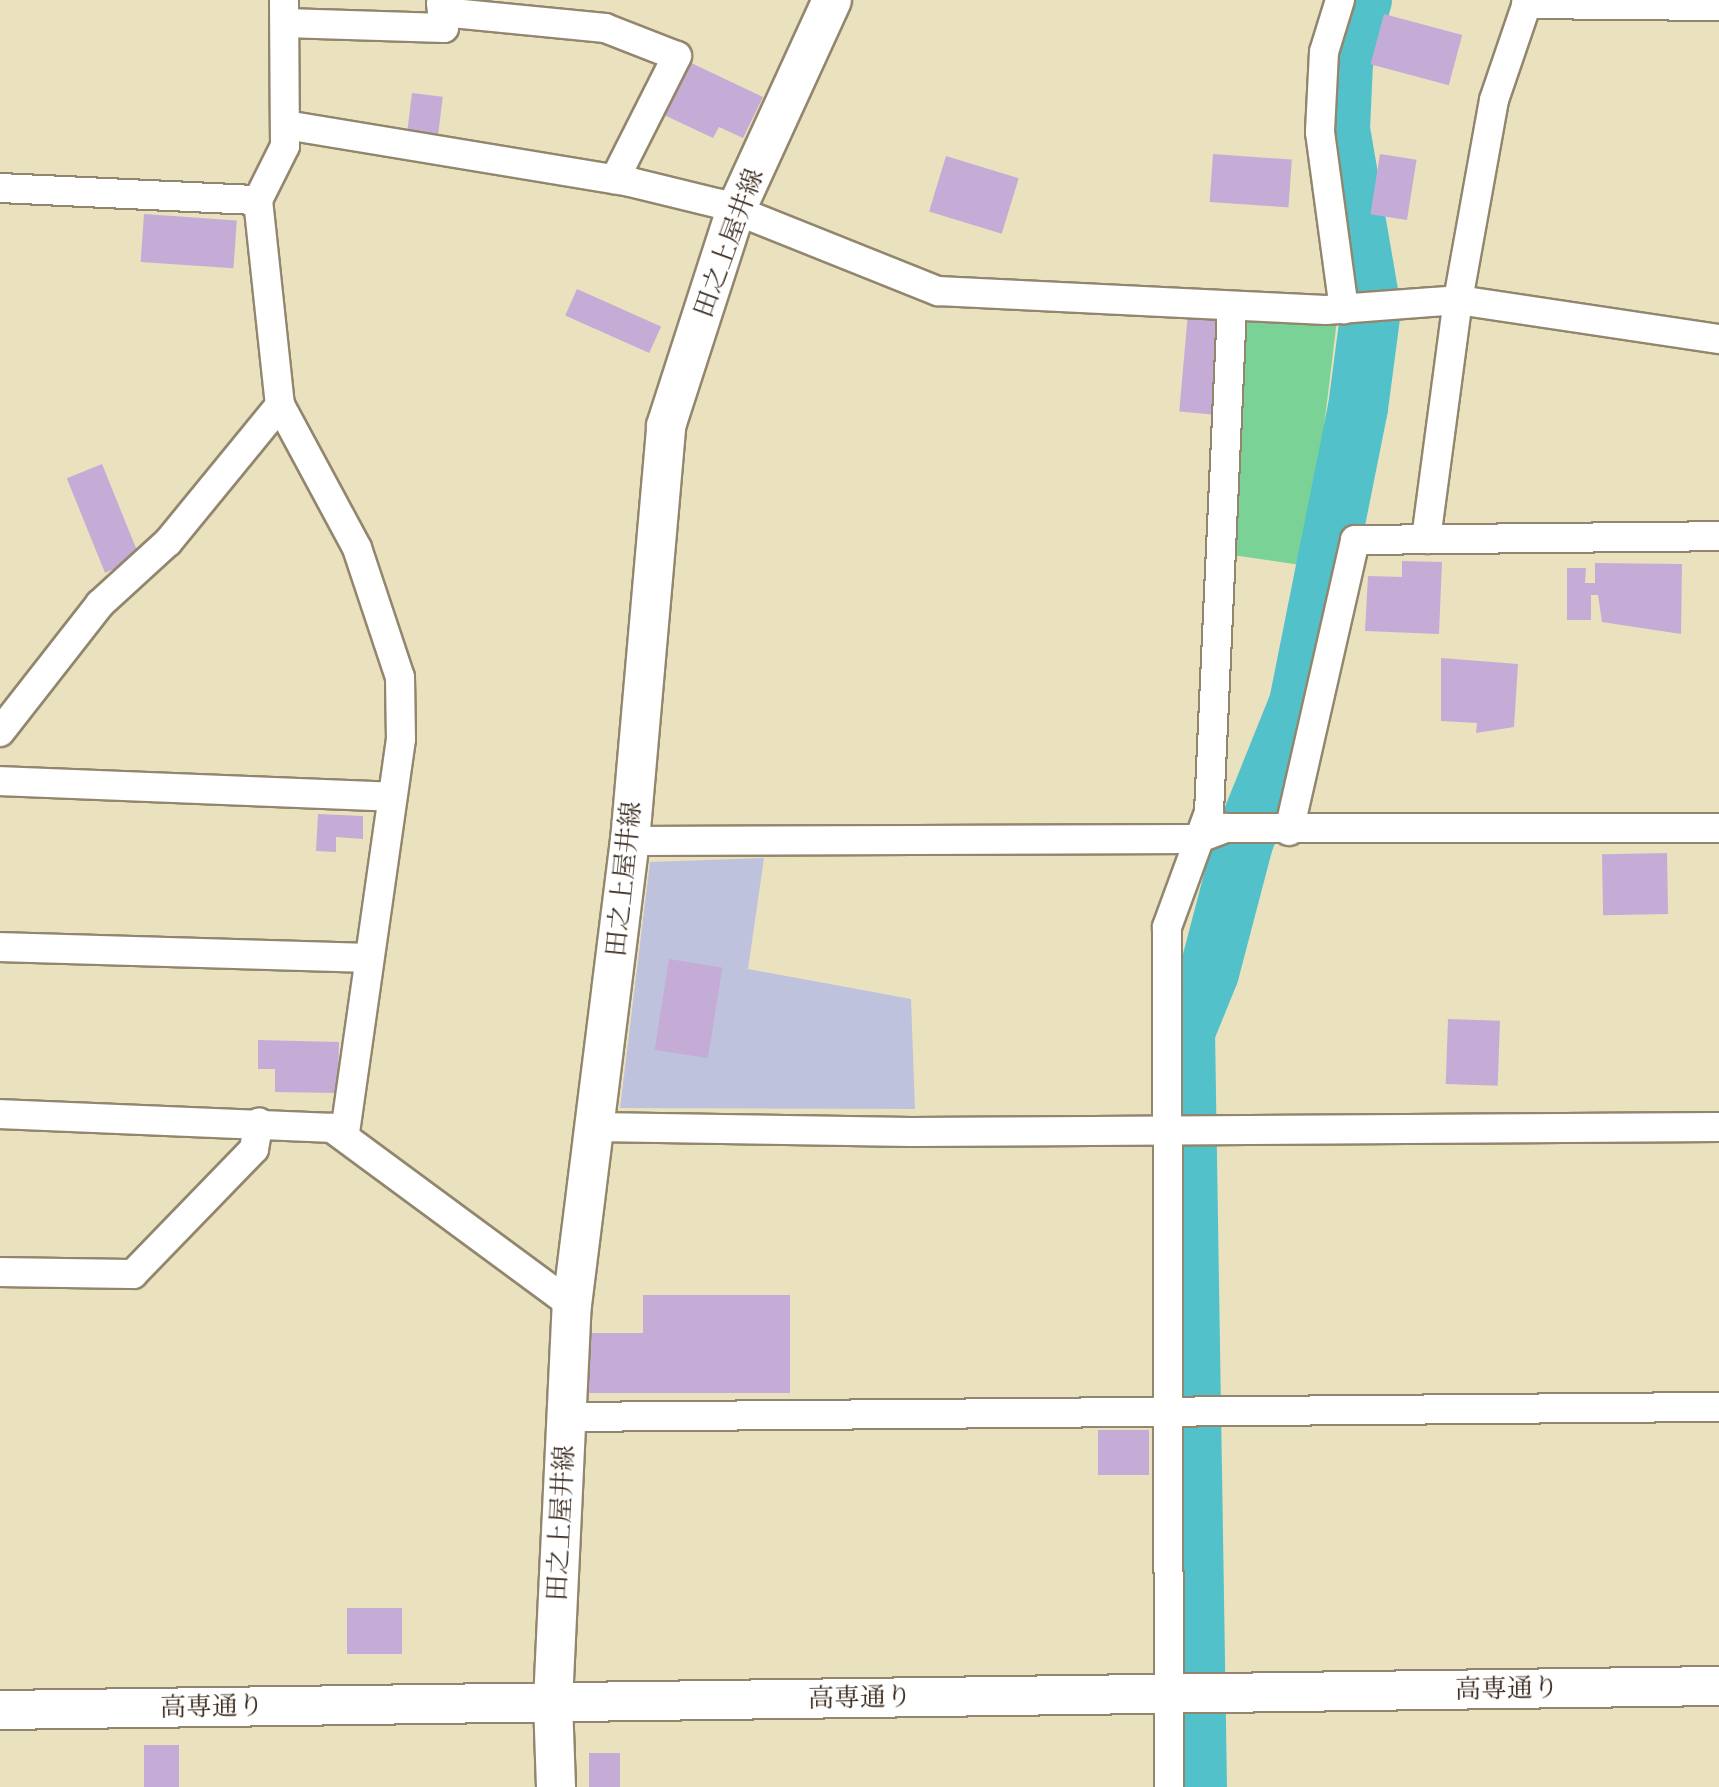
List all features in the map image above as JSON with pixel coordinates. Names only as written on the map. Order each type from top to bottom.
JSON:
[{"type":"main road","name":"田之上屋井線","points":[[556,1787],[553,1702],[572,1305],[630,841],[666,426],[735,212],[832,0]]},
{"type":"main road","name":"高専通り","points":[[0,1710],[1719,1686]]},
{"type":"street","points":[[1340,0],[1324,52],[1320,132],[1347,309]]},
{"type":"street","points":[[1426,539],[1458,300],[1494,100],[1527,2],[1719,6]]},
{"type":"street","points":[[345,1134],[354,1110],[365,958],[401,739],[400,677],[357,548],[280,405],[258,200],[285,146],[285,12],[444,28],[441,6],[605,28],[677,56],[615,179]]},
{"type":"street","points":[[286,125],[615,179],[735,212],[938,291],[1232,307],[1347,309],[1458,300],[1719,339]]},
{"type":"street","points":[[0,188],[258,200]]},
{"type":"street","points":[[1169,1787],[1171,1694],[1164,1412],[1162,1132],[1167,927],[1209,812],[1232,307]]},
{"type":"street","points":[[0,732],[100,604],[168,542],[280,405]]},
{"type":"street","points":[[1289,831],[1355,540],[1719,536]]},
{"type":"street","points":[[0,781],[391,797]]},
{"type":"street","points":[[630,841],[1197,839],[1226,828],[1289,831],[1719,828]]},
{"type":"street","points":[[0,947],[365,958]]},
{"type":"street","points":[[0,1114],[259,1122],[345,1134],[572,1305]]},
{"type":"street","points":[[0,1272],[133,1274],[254,1149],[259,1122]]},
{"type":"street","points":[[596,1127],[1162,1132],[1719,1127]]},
{"type":"street","points":[[566,1417],[1719,1407]]},
{"type":"shaded area","points":[[764,858],[748,969],[911,999],[915,1109],[620,1108],[650,862]]},
{"type":"green space","points":[[1243,317],[1337,320],[1307,566],[1232,555]]},
{"type":"building","points":[[1384,14],[1462,35],[1449,85],[1371,64]]},
{"type":"building","points":[[687,61],[763,97],[743,138],[719,127],[713,138],[662,114]]},
{"type":"building","points":[[412,93],[443,97],[438,136],[407,133]]},
{"type":"building","points":[[1213,154],[1292,160],[1288,207],[1210,202]]},
{"type":"building","points":[[1380,154],[1417,160],[1407,220],[1370,214]]},
{"type":"building","points":[[946,156],[1019,178],[1002,234],[929,211]]},
{"type":"building","points":[[144,214],[237,220],[233,268],[141,262]]},
{"type":"building","points":[[577,289],[661,326],[649,353],[565,315]]},
{"type":"building","points":[[1188,312],[1221,315],[1212,414],[1179,412]]},
{"type":"building","points":[[102,464],[140,559],[105,573],[67,478]]},
{"type":"building","points":[[1402,561],[1442,562],[1439,634],[1365,631],[1368,576],[1402,577]]},
{"type":"building","points":[[1595,563],[1682,564],[1681,634],[1602,622],[1598,595],[1591,595],[1591,620],[1567,620],[1567,568],[1586,568],[1585,583],[1595,583]]},
{"type":"building","points":[[1441,658],[1518,664],[1514,727],[1476,733],[1477,723],[1441,721]]},
{"type":"building","points":[[318,814],[363,816],[363,839],[336,837],[336,852],[316,851]]},
{"type":"building","points":[[1667,853],[1668,914],[1603,915],[1602,854]]},
{"type":"building","points":[[669,959],[722,967],[708,1058],[655,1050]]},
{"type":"building","points":[[1448,1019],[1500,1021],[1498,1086],[1446,1084]]},
{"type":"building","points":[[258,1040],[339,1042],[338,1093],[275,1092],[275,1069],[258,1069]]},
{"type":"building","points":[[643,1295],[790,1295],[790,1393],[586,1393],[585,1333],[643,1333]]},
{"type":"building","points":[[1098,1430],[1149,1430],[1149,1475],[1098,1475]]},
{"type":"building","points":[[347,1608],[402,1608],[402,1654],[347,1654]]},
{"type":"building","points":[[144,1745],[179,1745],[179,1787],[144,1787]]},
{"type":"building","points":[[589,1753],[620,1753],[620,1787],[589,1787]]},
{"type":"waterway","points":[[1197,1787],[1185,1032],[1209,973],[1244,840],[1299,703],[1358,408],[1371,309],[1340,129],[1343,62],[1362,0]]}]
